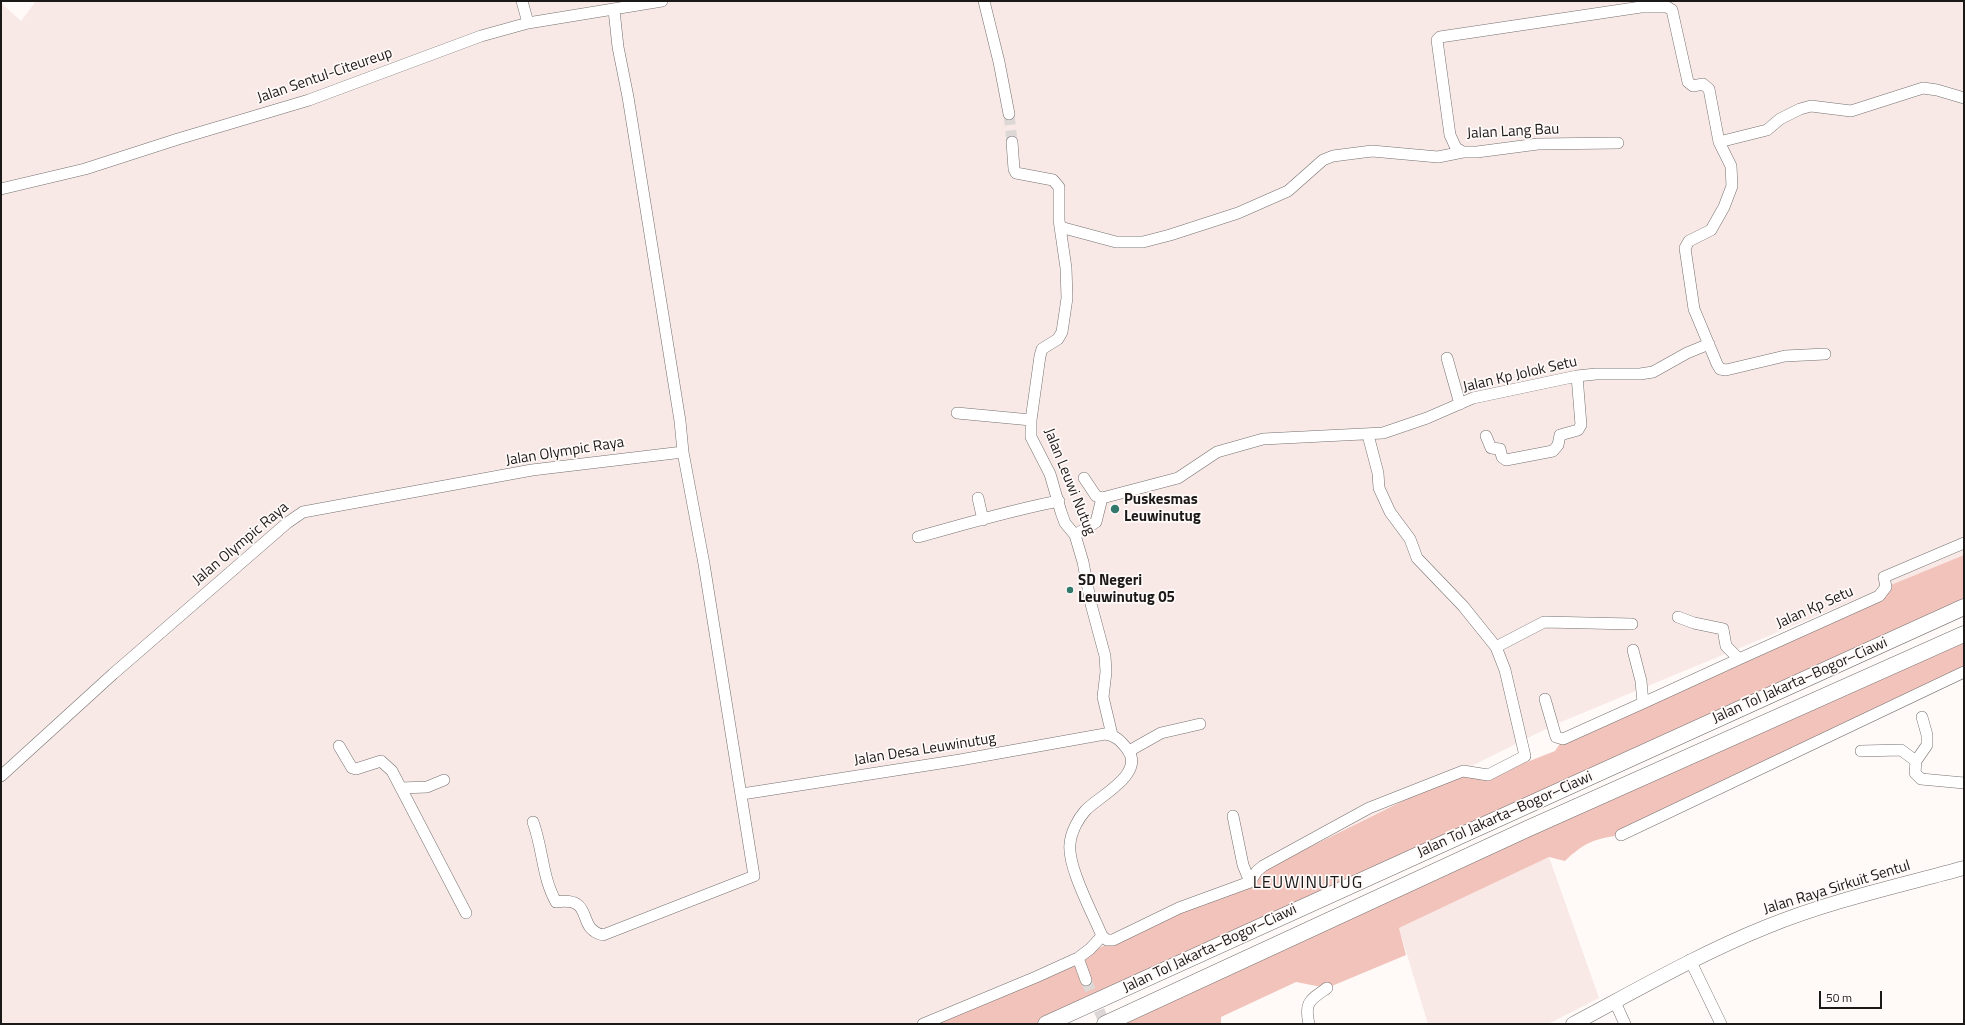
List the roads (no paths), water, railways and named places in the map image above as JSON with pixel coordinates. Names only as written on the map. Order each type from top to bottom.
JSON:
[{"type":"highway","name":"Jalan Tol Jakarta–Bogor–Ciawi","points":[[1046,1024],[1964,607]]},
{"type":"highway","name":"Jalan Tol Jakarta–Bogor–Ciawi","points":[[1105,1024],[1527,829],[1964,634]]},
{"type":"main road","name":"Jalan Raya Sirkuit Sentul","points":[[1573,1024],[1690,960],[1766,926],[1802,913],[1964,868]]},
{"type":"street","points":[[522,1],[528,23]]},
{"type":"street","name":"Jalan Sentul-Citeureup","points":[[1,189],[85,169],[178,139],[309,100],[481,36],[528,23],[662,1]]},
{"type":"street","points":[[984,1],[999,62],[1009,114]]},
{"type":"street","name":"Jalan Lang Bau","points":[[1618,143],[1538,144],[1476,152],[1463,152],[1456,148],[1450,135],[1437,40],[1440,37],[1641,7],[1667,7],[1672,10],[1688,82],[1693,86],[1703,84],[1709,89],[1719,142]]},
{"type":"street","points":[[533,822],[541,845],[544,874],[556,902],[567,901],[576,903],[583,912],[589,928],[594,932],[603,935],[754,876],[704,564],[698,540],[683,452],[680,421],[628,97],[618,47],[614,10]]},
{"type":"street","points":[[1825,354],[1785,356],[1726,370],[1720,369],[1717,364],[1694,309],[1685,248],[1689,241],[1711,230],[1724,207],[1732,186],[1731,166],[1719,142],[1767,130],[1780,119],[1795,111],[1811,106],[1852,111],[1924,88],[1937,90],[1964,98]]},
{"type":"street","points":[[1012,142],[1014,169],[1016,173],[1052,180],[1059,187],[1060,227],[1066,268],[1065,315],[1062,332],[1058,339],[1042,349],[1031,420]]},
{"type":"street","points":[[1060,227],[1116,242],[1143,242],[1238,212],[1288,191],[1323,160],[1333,156],[1372,151],[1438,157],[1463,152]]},
{"type":"street","name":"Jalan Kp Jolok Setu","points":[[1099,497],[1178,478],[1217,452],[1263,439],[1368,435],[1400,428],[1473,398],[1577,376],[1596,374],[1646,374],[1658,370],[1687,353],[1709,344]]},
{"type":"street","points":[[1447,358],[1460,404]]},
{"type":"street","points":[[1486,436],[1491,448],[1500,449],[1502,457],[1506,460],[1553,451],[1557,448],[1560,435],[1580,428],[1581,417],[1577,376]]},
{"type":"street","name":"Jalan Leuwi Nutug","points":[[957,413],[1031,420],[1031,437],[1050,474],[1065,523],[1074,535],[1083,562],[1105,656],[1106,672],[1104,697],[1112,735]]},
{"type":"street","points":[[1112,735],[1129,751],[1131,760],[1127,773],[1109,793],[1086,810],[1075,827],[1070,845],[1074,869],[1102,936],[1107,940],[1113,940],[1179,908],[1250,882],[1257,871],[1263,866],[1369,808],[1463,771],[1488,774],[1525,756],[1505,670],[1496,646],[1463,606],[1417,558],[1410,539],[1390,512],[1379,488],[1378,473],[1368,435]]},
{"type":"street","name":"Jalan Olympic Raya","points":[[1,776],[113,674],[287,523],[303,512],[532,470],[683,452]]},
{"type":"street","points":[[1074,535],[1096,522],[1099,497],[1084,478]]},
{"type":"street","points":[[978,498],[983,520]]},
{"type":"street","points":[[918,537],[983,520],[1017,509],[1059,501]]},
{"type":"street","name":"Jalan Kp Setu","points":[[1739,659],[1879,596],[1886,587],[1884,577],[1964,543]]},
{"type":"street","points":[[1545,698],[1556,737],[1563,739],[1739,659],[1726,646],[1723,629],[1694,623],[1678,617]]},
{"type":"street","points":[[1496,646],[1544,622],[1632,624]]},
{"type":"street","points":[[1633,650],[1641,681],[1642,704]]},
{"type":"street","points":[[1621,835],[1964,672]]},
{"type":"street","points":[[1922,718],[1927,735],[1927,744],[1916,761],[1915,773],[1921,779],[1964,784]]},
{"type":"street","points":[[1129,751],[1161,733],[1200,724]]},
{"type":"street","name":"Jalan Desa Leuwinutug","points":[[742,794],[960,760],[1105,734],[1112,735]]},
{"type":"street","points":[[339,746],[352,768],[356,769],[377,761],[385,763],[392,771],[466,913]]},
{"type":"street","points":[[1861,751],[1901,750],[1916,761]]},
{"type":"street","points":[[401,788],[428,787],[444,780]]},
{"type":"street","points":[[1233,816],[1243,865],[1250,882]]},
{"type":"street","points":[[923,1024],[1078,958],[1090,949],[1102,936]]},
{"type":"street","points":[[1078,958],[1086,980]]},
{"type":"street","points":[[1690,960],[1721,1024]]},
{"type":"street","points":[[1308,1024],[1306,1014],[1307,1005],[1313,998],[1327,988]]},
{"type":"street","points":[[1615,1002],[1624,1024]]},
{"type":"tunnel","points":[[1009,114],[1012,142]]},
{"type":"tunnel","points":[[1086,980],[1105,1024]]},
{"type":"place","name":"Puskesmas Leuwinutug","points":[[1115,509]]},
{"type":"place","name":"SD Negeri Leuwinutug 05","points":[[1070,590]]},
{"type":"district","name":"LEUWINUTUG","points":[[1308,884]]}]
